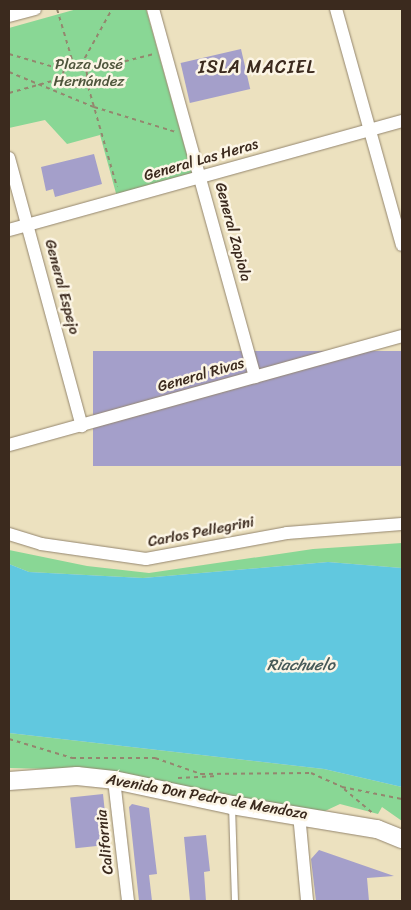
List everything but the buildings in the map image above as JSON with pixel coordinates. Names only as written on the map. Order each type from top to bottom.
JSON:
[{"type":"main road","name":"Avenida Don Pedro de Mendoza","points":[[9,781],[84,776],[114,780],[232,805],[300,814],[377,829],[402,839]]},
{"type":"street","points":[[9,16],[35,9]]},
{"type":"street","name":"General Zapiola","points":[[153,9],[201,176],[255,377]]},
{"type":"street","points":[[336,9],[402,245]]},
{"type":"street","name":"General Las Heras","points":[[9,230],[402,121]]},
{"type":"street","name":"General Espejo","points":[[9,158],[82,426]]},
{"type":"street","name":"General Rivas","points":[[9,445],[402,336]]},
{"type":"street","name":"Carlos Pellegrini","points":[[9,534],[41,544],[146,560],[287,533],[402,524]]},
{"type":"street","name":"California","points":[[114,780],[128,901]]},
{"type":"street","points":[[300,814],[307,901]]},
{"type":"lane","points":[[232,805],[235,901]]},
{"type":"path","points":[[58,9],[73,63]]},
{"type":"path","points":[[81,65],[112,9]]},
{"type":"path","points":[[86,71],[165,51]]},
{"type":"path","points":[[9,54],[64,70]]},
{"type":"path","points":[[73,63],[81,65],[86,71],[86,79],[120,199]]},
{"type":"path","points":[[63,78],[64,70],[73,63]]},
{"type":"path","points":[[9,72],[94,107],[189,137]]},
{"type":"path","points":[[63,78],[74,87],[86,79]]},
{"type":"path","points":[[9,93],[63,78]]},
{"type":"path","points":[[9,739],[72,758],[155,758],[201,774],[311,773],[342,788],[380,818]]},
{"type":"path","points":[[342,788],[402,799]]},
{"type":"green space","name":"Plaza José Hernández","points":[[77,9],[146,9],[194,180],[117,197],[100,135],[67,144],[45,120],[9,128],[9,28]]},
{"type":"green space","points":[[402,543],[402,568],[328,562],[143,578],[29,572],[9,564],[9,550],[87,566],[149,573],[313,549]]},
{"type":"green space","points":[[9,733],[324,769],[402,787],[402,821],[382,807],[378,814],[340,804],[325,811],[264,803],[93,770],[9,768]]},
{"type":"water","name":"Riachuelo","points":[[328,562],[402,568],[402,787],[324,769],[9,733],[9,564],[29,572],[143,578]]},
{"type":"district","name":"ISLA MACIEL","points":[[257,67]]}]
